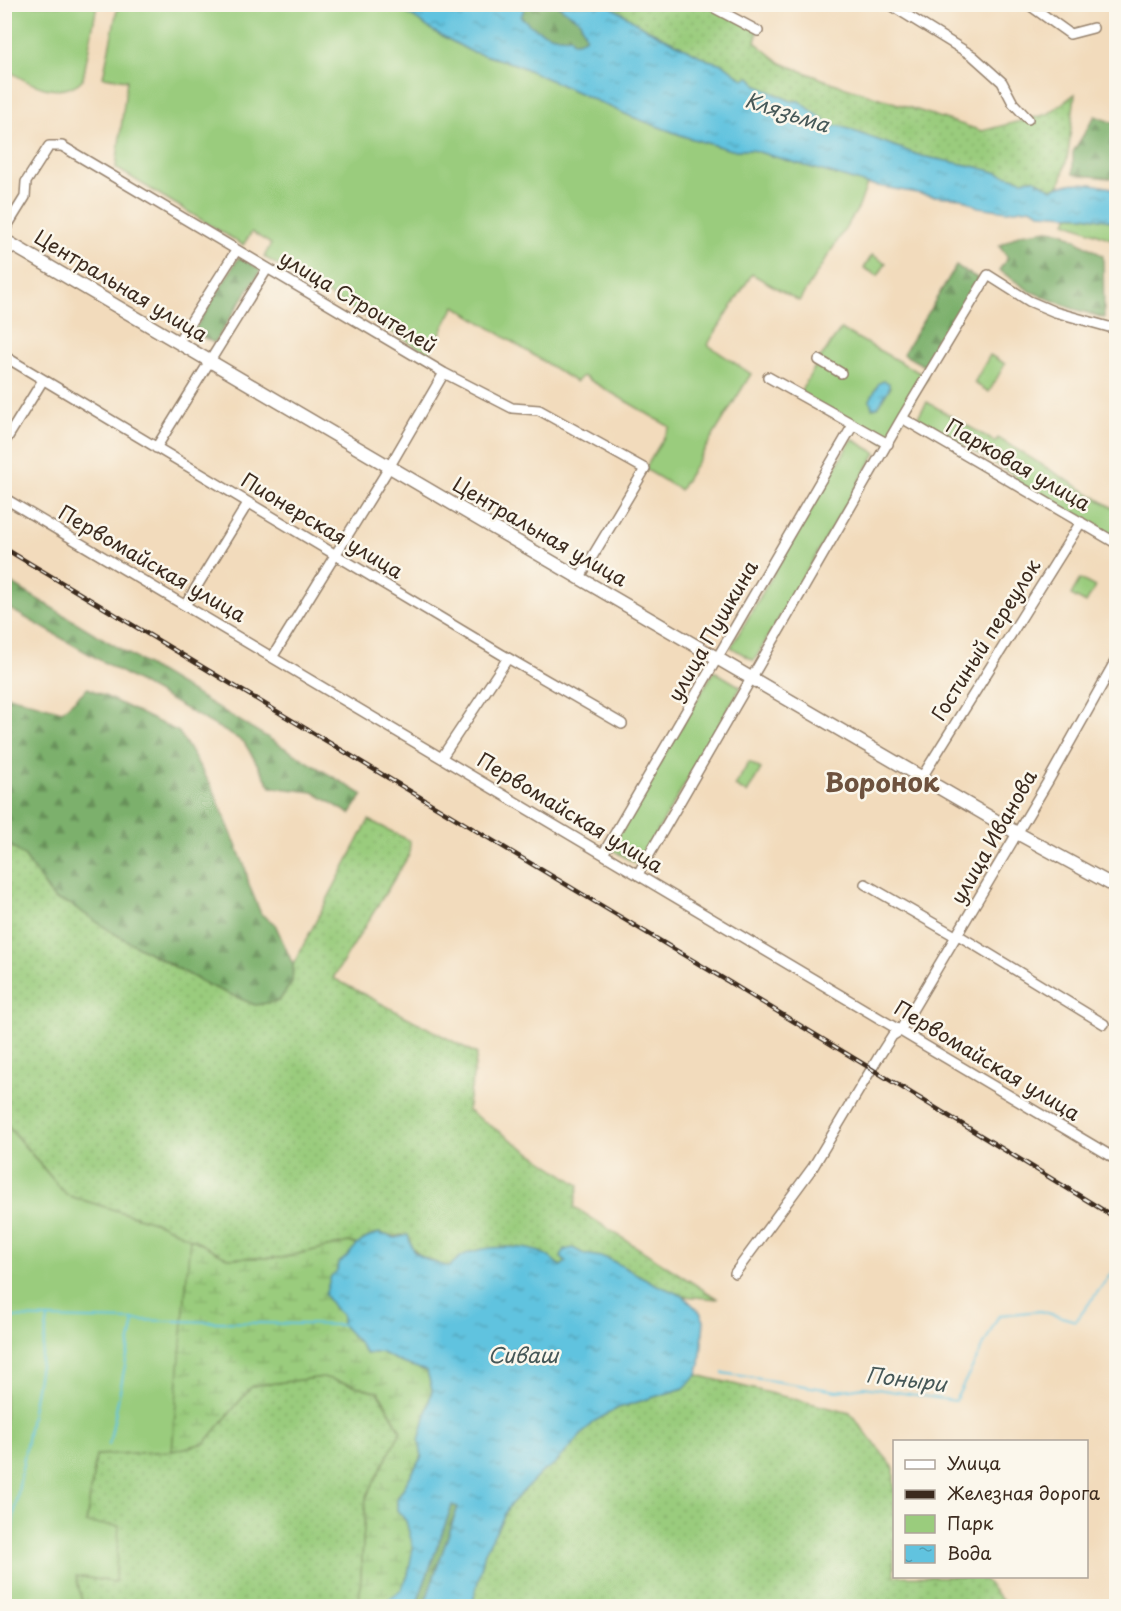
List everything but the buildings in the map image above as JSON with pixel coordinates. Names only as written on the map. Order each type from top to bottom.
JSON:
[{"type":"main road","name":"Центральная улица","points":[[4,240],[1056,856],[1116,887]]},
{"type":"main road","name":"Центральная улица","points":[[1056,856],[1074,871],[1116,896]]},
{"type":"street","points":[[707,4],[758,31]]},
{"type":"street","points":[[890,4],[974,56],[1002,82],[1013,103],[1028,118]]},
{"type":"street","points":[[1028,4],[1070,34],[1093,28]]},
{"type":"street","name":"улица Строителей","points":[[4,231],[25,196],[26,182],[49,146],[62,146],[444,373],[512,408],[539,410],[645,469],[580,577]]},
{"type":"street","points":[[178,342],[236,251]]},
{"type":"street","points":[[156,448],[267,269]]},
{"type":"street","points":[[638,874],[902,418],[988,275],[1029,301],[1054,312],[1116,329]]},
{"type":"street","name":"Пионерская улица","points":[[4,356],[622,724]]},
{"type":"street","points":[[819,360],[841,373]]},
{"type":"street","points":[[273,656],[390,467],[444,373]]},
{"type":"street","points":[[768,377],[888,444]]},
{"type":"street","points":[[4,443],[43,380]]},
{"type":"street","name":"Парковая улица","points":[[902,418],[1116,543]]},
{"type":"street","name":"улица Пушкина","points":[[603,854],[854,425]]},
{"type":"street","name":"Первомайская улица","points":[[4,498],[1116,1158]]},
{"type":"street","points":[[186,604],[248,503]]},
{"type":"street","name":"Гостиный переулок","points":[[922,777],[1081,522]]},
{"type":"street","points":[[442,757],[508,658]]},
{"type":"street","name":"улица Иванова","points":[[735,1273],[813,1167],[892,1036],[900,1031],[1116,660]]},
{"type":"street","points":[[865,884],[1104,1024]]},
{"type":"green space","points":[[9,5],[97,5],[83,79],[74,86],[54,90],[33,84],[5,68],[5,28]]},
{"type":"green space","points":[[118,5],[395,5],[435,32],[470,51],[515,64],[630,116],[686,137],[731,150],[752,150],[867,184],[859,207],[799,301],[752,274],[711,339],[708,345],[751,374],[680,490],[645,469],[670,427],[583,376],[576,382],[455,306],[427,357],[426,352],[264,257],[271,244],[252,232],[243,245],[116,168],[127,80],[103,77]]},
{"type":"green space","points":[[526,5],[557,5],[580,21],[586,37],[573,42],[571,37],[551,35],[532,27],[521,17]]},
{"type":"green space","points":[[609,5],[707,5],[758,31],[755,42],[781,63],[830,82],[982,131],[1048,114],[1075,94],[1068,154],[1060,185],[1052,189],[1034,179],[1022,180],[977,167],[921,156],[840,126],[832,126],[799,101],[791,101],[758,86],[750,77],[743,79],[723,64],[708,60],[647,29]]},
{"type":"green space","points":[[1095,116],[1116,124],[1116,179],[1073,174],[1073,152]]},
{"type":"green space","points":[[1069,216],[1085,216],[1116,222],[1116,241],[1066,222]]},
{"type":"green space","points":[[1048,230],[1063,232],[1103,256],[1104,318],[1071,308],[1030,291],[999,270],[1008,258],[999,246],[1020,234]]},
{"type":"green space","points":[[872,255],[886,263],[878,276],[864,268]]},
{"type":"green space","points":[[239,257],[261,270],[214,343],[193,332]]},
{"type":"green space","points":[[956,266],[979,279],[926,367],[903,354]]},
{"type":"green space","points":[[841,329],[927,377],[888,444],[799,394]],"holes":[[[884,381],[890,387],[878,407],[872,408],[870,400],[879,383]]]},
{"type":"green space","points":[[990,355],[1005,364],[989,392],[974,383]]},
{"type":"green space","points":[[927,402],[995,442],[998,438],[1116,510],[1116,538],[1017,483],[1014,475],[917,418]]},
{"type":"green space","points":[[852,439],[876,453],[754,661],[731,647]]},
{"type":"green space","points":[[4,579],[363,795],[350,814],[313,792],[271,787],[244,742],[5,606]]},
{"type":"green space","points":[[1080,579],[1095,587],[1086,603],[1071,595]]},
{"type":"green space","points":[[714,671],[741,687],[638,865],[609,848]]},
{"type":"green space","points":[[88,688],[179,732],[213,789],[245,867],[249,885],[261,914],[275,924],[293,965],[292,982],[279,1001],[255,1005],[208,985],[115,934],[70,904],[54,899],[25,857],[5,841],[5,695],[62,711]]},
{"type":"green space","points":[[749,762],[761,769],[747,793],[735,786]]},
{"type":"green space","points":[[369,820],[410,841],[409,855],[333,978],[477,1054],[467,1110],[579,1185],[574,1207],[718,1299],[683,1296],[607,1258],[583,1254],[573,1248],[566,1262],[561,1266],[555,1264],[549,1256],[484,1249],[461,1258],[449,1267],[422,1256],[402,1235],[378,1234],[368,1237],[357,1245],[349,1242],[281,1258],[228,1258],[160,1224],[66,1195],[5,1122],[4,841],[25,857],[54,899],[70,904],[115,934],[208,985],[255,1005],[279,1001],[292,982],[293,965]]},
{"type":"green space","points":[[4,1122],[66,1195],[160,1224],[190,1238],[172,1451],[96,1455],[86,1523],[119,1526],[115,1582],[76,1576],[83,1606],[5,1606]]},
{"type":"green space","points":[[190,1238],[228,1258],[281,1258],[349,1242],[357,1245],[350,1256],[340,1262],[334,1308],[342,1315],[342,1325],[366,1354],[380,1352],[402,1363],[427,1371],[432,1390],[419,1441],[422,1456],[397,1499],[397,1510],[406,1521],[414,1546],[408,1575],[401,1590],[385,1606],[359,1606],[366,1498],[401,1431],[379,1392],[323,1377],[252,1386],[205,1443],[172,1451],[166,1279]]},
{"type":"green space","points":[[697,1375],[850,1413],[893,1467],[893,1578],[983,1578],[1007,1606],[472,1606],[485,1551],[509,1506],[541,1473],[556,1463],[593,1422],[618,1408],[684,1388]]},
{"type":"green space","points":[[323,1377],[378,1392],[401,1431],[366,1498],[359,1606],[83,1606],[76,1576],[114,1582],[86,1524],[96,1455],[172,1451],[205,1443],[252,1386]]},
{"type":"green space","points":[[452,1505],[458,1507],[424,1606],[416,1606]]},
{"type":"water","name":"Клязьма","points":[[395,5],[526,5],[521,17],[532,26],[551,35],[571,37],[573,42],[578,42],[586,37],[580,21],[557,5],[609,5],[647,29],[708,60],[723,64],[743,79],[750,77],[758,86],[791,101],[799,101],[832,126],[840,126],[921,156],[977,167],[1022,180],[1034,179],[1052,189],[1076,183],[1116,189],[1116,222],[1085,216],[1040,213],[1030,208],[1007,211],[978,207],[962,198],[933,196],[867,184],[752,150],[731,150],[686,137],[630,116],[515,64],[470,51],[435,32]]},
{"type":"water","points":[[884,381],[889,383],[889,389],[878,407],[872,408],[870,400],[879,383]]},
{"type":"water","name":"Сиваш","points":[[379,1233],[395,1238],[408,1235],[413,1251],[430,1261],[449,1267],[461,1256],[472,1252],[505,1247],[537,1251],[561,1266],[566,1262],[561,1256],[565,1250],[573,1248],[584,1254],[607,1258],[683,1296],[700,1312],[704,1321],[700,1365],[697,1375],[684,1388],[618,1408],[593,1422],[556,1463],[541,1473],[509,1506],[485,1552],[472,1606],[424,1606],[458,1507],[452,1505],[416,1606],[385,1606],[390,1598],[401,1590],[408,1575],[413,1547],[406,1521],[397,1510],[397,1499],[422,1456],[419,1441],[432,1390],[427,1371],[402,1363],[380,1352],[366,1354],[342,1325],[342,1315],[325,1295],[331,1276],[336,1272],[340,1262],[362,1241]]},
{"type":"waterway","name":"Поныри","points":[[723,1373],[837,1391],[864,1387],[955,1401],[999,1315],[1040,1311],[1076,1321],[1113,1271],[1116,1271]]},
{"type":"waterway","points":[[4,1317],[342,1325]]},
{"type":"waterway","points":[[5,1606],[13,1521],[48,1319]]},
{"type":"waterway","points":[[109,1445],[134,1321]]},
{"type":"railway","points":[[4,548],[729,982],[1116,1218]]},
{"type":"district","name":"Воронок","points":[[882,783]]}]
